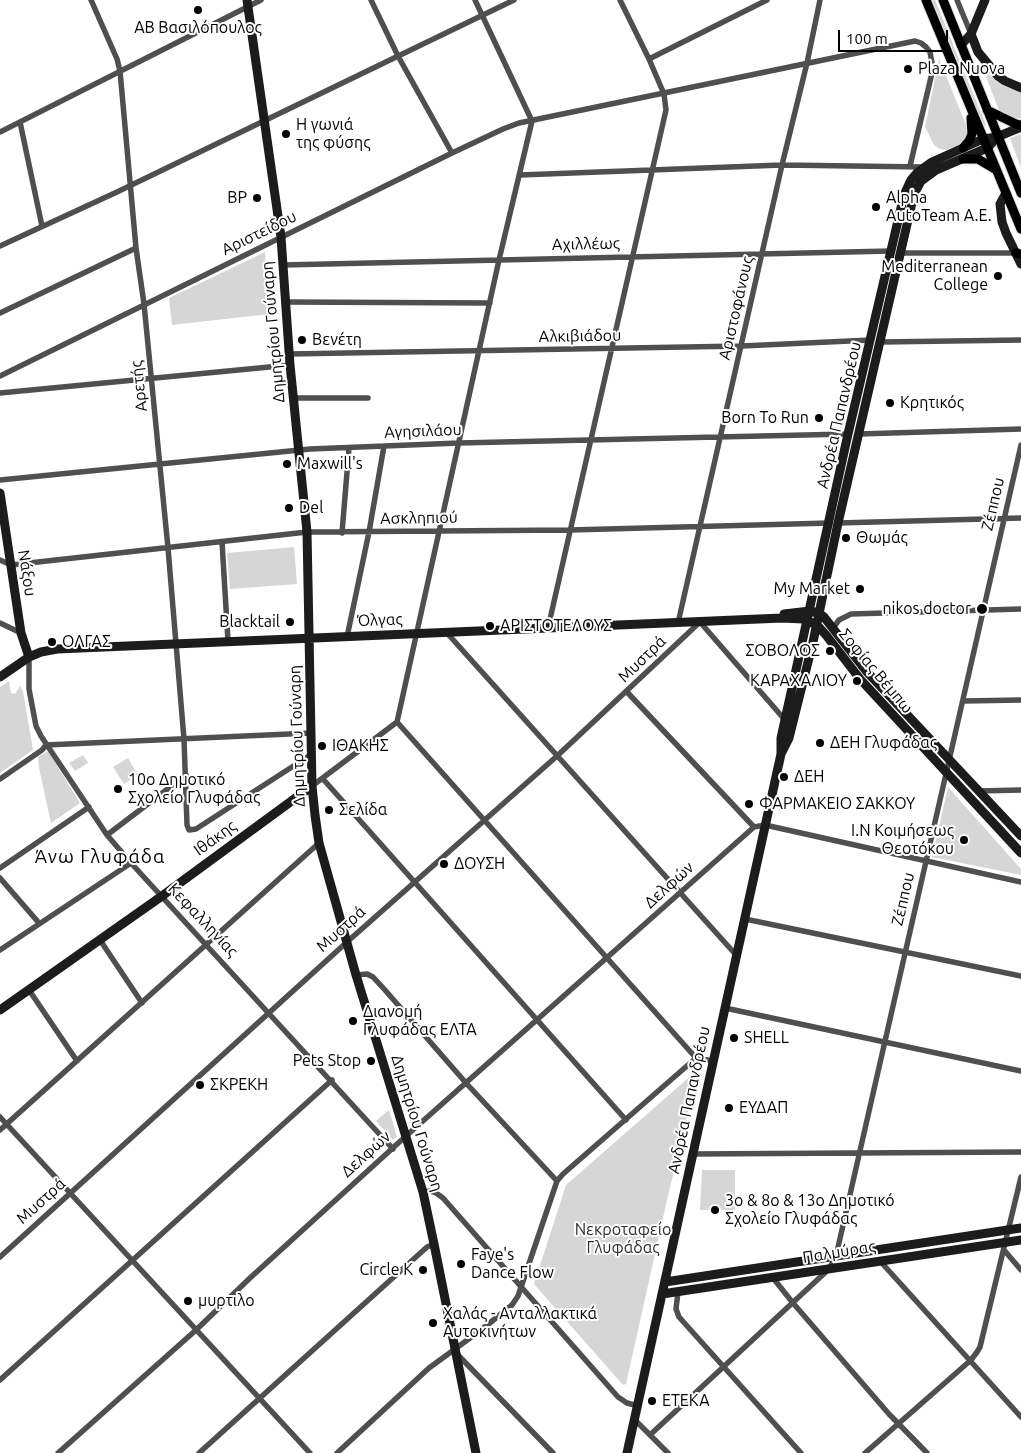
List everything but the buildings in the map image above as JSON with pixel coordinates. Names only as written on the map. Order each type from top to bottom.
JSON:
[{"type":"main road","points":[[926,0],[1021,229]]},
{"type":"main road","points":[[943,0],[1021,193]]},
{"type":"main road","points":[[961,45],[970,34],[985,0]]},
{"type":"main road","name":"Δημητρίου Γούναρη","points":[[248,3],[281,238],[289,354],[307,532],[312,786],[319,843],[356,975],[422,1192],[476,1453]]},
{"type":"main road","points":[[970,34],[978,52],[998,76],[1021,88]]},
{"type":"main road","points":[[963,148],[970,140],[972,129],[967,101]]},
{"type":"main road","points":[[987,110],[1021,126]]},
{"type":"main road","name":"Ανδρέα Παπανδρέου","points":[[834,523],[859,434],[881,342],[907,188],[923,167],[983,139],[997,136],[1021,126]]},
{"type":"main road","name":"Ανδρέα Παπανδρέου","points":[[781,754],[789,738],[834,523],[848,434],[895,252],[917,186],[936,170],[987,148],[997,136]]},
{"type":"main road","points":[[963,159],[978,159],[996,171]]},
{"type":"main road","points":[[1006,194],[1000,204],[1001,213],[1006,233],[1019,253],[1021,264]]},
{"type":"main road","name":"Νάξου","points":[[0,493],[22,633],[29,657]]},
{"type":"main road","name":"Όλγας","points":[[0,678],[29,657],[57,648],[768,619],[789,613],[814,617]]},
{"type":"main road","name":"Ανδρέα Παπανδρέου","points":[[627,1453],[781,754],[781,738],[785,720],[814,617]]},
{"type":"main road","name":"Σοφίας Βέμπω","points":[[814,617],[833,628],[867,672],[1021,836]]},
{"type":"main road","name":"Σοφίας Βέμπω","points":[[814,617],[860,680],[1021,853]]},
{"type":"main road","name":"Ιθάκης","points":[[0,1010],[162,896],[312,786]]},
{"type":"main road","name":"Παλμύρας","points":[[665,1282],[1021,1228]]},
{"type":"main road","name":"Παλμύρας","points":[[662,1294],[828,1269],[1005,1247],[1021,1240]]},
{"type":"street","name":"Αρετής","points":[[91,0],[117,59],[120,71],[136,248],[152,377],[177,644],[186,775],[187,825],[191,831],[196,829],[312,754]]},
{"type":"street","points":[[0,132],[248,3],[261,0]]},
{"type":"street","points":[[371,0],[398,56],[452,152]]},
{"type":"street","points":[[474,0],[532,121],[499,260],[397,722],[696,1058],[714,1061]]},
{"type":"street","points":[[0,246],[514,0]]},
{"type":"street","points":[[548,628],[666,110],[664,94],[620,0]]},
{"type":"street","points":[[649,59],[767,0]]},
{"type":"street","name":"Αριστοφάνους","points":[[678,623],[820,0]]},
{"type":"street","points":[[957,0],[970,34]]},
{"type":"street","name":"Αριστείδου","points":[[0,376],[452,152],[503,129],[532,121],[908,42],[921,43],[930,52],[932,73],[910,166]]},
{"type":"street","points":[[20,122],[42,226]]},
{"type":"street","points":[[520,175],[782,165],[923,167]]},
{"type":"street","points":[[0,313],[136,248]]},
{"type":"street","name":"Αχιλλέως","points":[[283,265],[762,254],[1019,253]]},
{"type":"street","points":[[285,302],[490,303]]},
{"type":"street","name":"Αλκιβιάδου","points":[[289,354],[742,346],[871,340]]},
{"type":"street","points":[[881,342],[1021,340]]},
{"type":"street","points":[[0,393],[290,365]]},
{"type":"street","points":[[293,398],[368,398]]},
{"type":"street","points":[[859,434],[1021,429]]},
{"type":"street","name":"Αγησιλάου","points":[[0,480],[298,450],[459,443],[848,434]]},
{"type":"street","name":"Ζέππου","points":[[651,1434],[793,1303],[828,1269],[836,1256],[1021,445]]},
{"type":"street","points":[[347,637],[369,532],[384,446]]},
{"type":"street","points":[[342,533],[349,448]]},
{"type":"street","name":"Ασκληπιού","points":[[11,565],[307,532],[570,530],[1021,518]]},
{"type":"street","points":[[222,542],[228,641]]},
{"type":"street","points":[[0,560],[11,565]]},
{"type":"street","points":[[833,628],[839,620],[851,614],[1021,609]]},
{"type":"street","points":[[700,622],[785,720]]},
{"type":"street","name":"Μυστρά","points":[[0,1257],[347,942],[558,756],[700,622]]},
{"type":"street","points":[[0,623],[22,633]]},
{"type":"street","points":[[447,632],[737,956]]},
{"type":"street","name":"Κεφαλληνίας","points":[[29,657],[29,689],[36,726],[46,745],[107,834],[131,863],[332,1080],[393,1149]]},
{"type":"street","points":[[627,692],[754,828]]},
{"type":"street","points":[[963,701],[1021,700]]},
{"type":"street","name":"Ιθάκης","points":[[312,786],[397,722]]},
{"type":"street","points":[[0,779],[42,750],[46,745],[311,733]]},
{"type":"street","points":[[107,834],[186,775]]},
{"type":"street","points":[[323,779],[626,1120]]},
{"type":"street","points":[[977,791],[1021,790]]},
{"type":"street","points":[[0,868],[89,807]]},
{"type":"street","points":[[765,825],[1021,882]]},
{"type":"street","name":"Δελφών","points":[[58,1453],[196,1330],[250,1278],[466,1082],[754,828],[765,825]]},
{"type":"street","points":[[0,1130],[319,843]]},
{"type":"street","points":[[0,950],[131,863]]},
{"type":"street","points":[[0,878],[39,923]]},
{"type":"street","points":[[745,918],[1021,976]]},
{"type":"street","points":[[100,940],[142,1003]]},
{"type":"street","points":[[356,975],[363,973],[373,977],[557,1181]]},
{"type":"street","points":[[29,990],[77,1061]]},
{"type":"street","points":[[725,1008],[1021,1071]]},
{"type":"street","points":[[336,1453],[429,1368],[456,1351],[512,1304],[518,1296],[557,1181],[696,1058]]},
{"type":"street","points":[[0,1380],[332,1080]]},
{"type":"street","points":[[0,1117],[310,1453]]},
{"type":"street","points":[[693,1154],[1021,1152]]},
{"type":"street","points":[[864,1453],[970,1360],[980,1347],[1021,1177]]},
{"type":"street","points":[[422,1192],[430,1191],[443,1198],[618,1397],[627,1403],[638,1406]]},
{"type":"street","points":[[199,1453],[427,1247],[434,1244]]},
{"type":"street","points":[[1005,1247],[1021,1270]]},
{"type":"street","points":[[880,1262],[1021,1417]]},
{"type":"street","points":[[773,1278],[889,1414],[926,1453]]},
{"type":"street","points":[[678,1292],[676,1309],[679,1317],[801,1453]]},
{"type":"street","points":[[456,1351],[553,1453]]},
{"type":"street","points":[[635,1420],[668,1453]]},
{"type":"green space","points":[[932,0],[935,0],[986,125],[984,126]]},
{"type":"green space","points":[[977,54],[988,73],[995,80],[1021,93],[1021,118],[1007,117],[999,110]]},
{"type":"green space","points":[[939,59],[969,132],[967,139],[962,144],[946,150],[934,145],[925,127]]},
{"type":"green space","points":[[1021,134],[1021,168],[1010,138]]},
{"type":"green space","points":[[265,252],[269,314],[172,325],[169,298]]},
{"type":"green space","points":[[294,547],[297,584],[230,589],[227,553]]},
{"type":"green space","points":[[9,681],[11,693],[15,694],[20,686],[23,691],[33,750],[0,773],[0,687]]},
{"type":"green space","points":[[48,751],[80,803],[51,823],[38,757]]},
{"type":"green space","points":[[83,755],[88,763],[75,771],[69,763]]},
{"type":"green space","points":[[128,758],[138,775],[124,784],[113,767]]},
{"type":"green space","points":[[948,787],[1021,869],[1021,875],[932,857]]},
{"type":"green space","name":"Νεκροταφείο Γλυφάδας","points":[[694,1073],[697,1074],[626,1384],[623,1385],[534,1284],[566,1185]]},
{"type":"green space","points":[[389,1110],[397,1137],[393,1140],[376,1121]]},
{"type":"green space","points":[[702,1170],[735,1170],[735,1210],[700,1210]]},
{"type":"place","name":"ΑΒ Βασιλόπουλος","points":[[198,10]]},
{"type":"place","name":"Plaza Nuova","points":[[908,69]]},
{"type":"place","name":"Η γωνιά της φύσης","points":[[286,134]]},
{"type":"place","name":"BP","points":[[257,198]]},
{"type":"place","name":"Alpha AutoTeam Α.Ε.","points":[[876,207]]},
{"type":"place","name":"Mediterranean College","points":[[998,276]]},
{"type":"place","name":"Βενέτη","points":[[302,340]]},
{"type":"place","name":"Κρητικός","points":[[890,403]]},
{"type":"place","name":"Born To Run","points":[[819,418]]},
{"type":"place","name":"Maxwill's","points":[[287,464]]},
{"type":"place","name":"Del","points":[[289,508]]},
{"type":"place","name":"Θωμάς","points":[[846,538]]},
{"type":"place","name":"My Market","points":[[860,589]]},
{"type":"place","name":"nikos doctor","points":[[982,609]]},
{"type":"place","name":"Blacktail","points":[[290,622]]},
{"type":"place","name":"ΑΡΙΣΤΟΤΕΛΟΥΣ","points":[[490,626]]},
{"type":"place","name":"ΟΛΓΑΣ","points":[[52,642]]},
{"type":"place","name":"ΣΟΒΟΛΟΣ","points":[[830,651]]},
{"type":"place","name":"ΚΑΡΑΧΑΛΙΟΥ","points":[[857,681]]},
{"type":"place","name":"ΔΕΗ Γλυφάδας","points":[[820,743]]},
{"type":"place","name":"ΙΘΑΚΗΣ","points":[[322,746]]},
{"type":"place","name":"ΔΕΗ","points":[[784,777]]},
{"type":"place","name":"10o Δημοτικό Σχολείο Γλυφάδας","points":[[118,789]]},
{"type":"place","name":"ΦΑΡΜΑΚΕΙΟ ΣΑΚΚΟΥ","points":[[749,804]]},
{"type":"place","name":"Σελίδα","points":[[329,810]]},
{"type":"place","name":"Ι.Ν Κοιμήσεως Θεοτόκου","points":[[964,840]]},
{"type":"place","name":"ΔΟΥΣΗ","points":[[444,864]]},
{"type":"place","name":"Διανομή Γλυφάδας ΕΛΤΑ","points":[[353,1021]]},
{"type":"place","name":"SHELL","points":[[734,1038]]},
{"type":"place","name":"Pets Stop","points":[[371,1061]]},
{"type":"place","name":"ΣΚΡΕΚΗ","points":[[200,1085]]},
{"type":"place","name":"ΕΥΔΑΠ","points":[[729,1108]]},
{"type":"place","name":"3ο & 8ο & 13ο Δημοτικό Σχολείο Γλυφάδας","points":[[715,1210]]},
{"type":"place","name":"Faye's Dance Flow","points":[[461,1264]]},
{"type":"place","name":"Circle K","points":[[423,1270]]},
{"type":"place","name":"μυρτιλο","points":[[188,1301]]},
{"type":"place","name":"Χαλάς - Ανταλλακτικά Αυτοκινήτων","points":[[433,1323]]},
{"type":"place","name":"ΕΤΕΚΑ","points":[[652,1401]]},
{"type":"district","name":"Άνω Γλυφάδα","points":[[100,857]]}]
